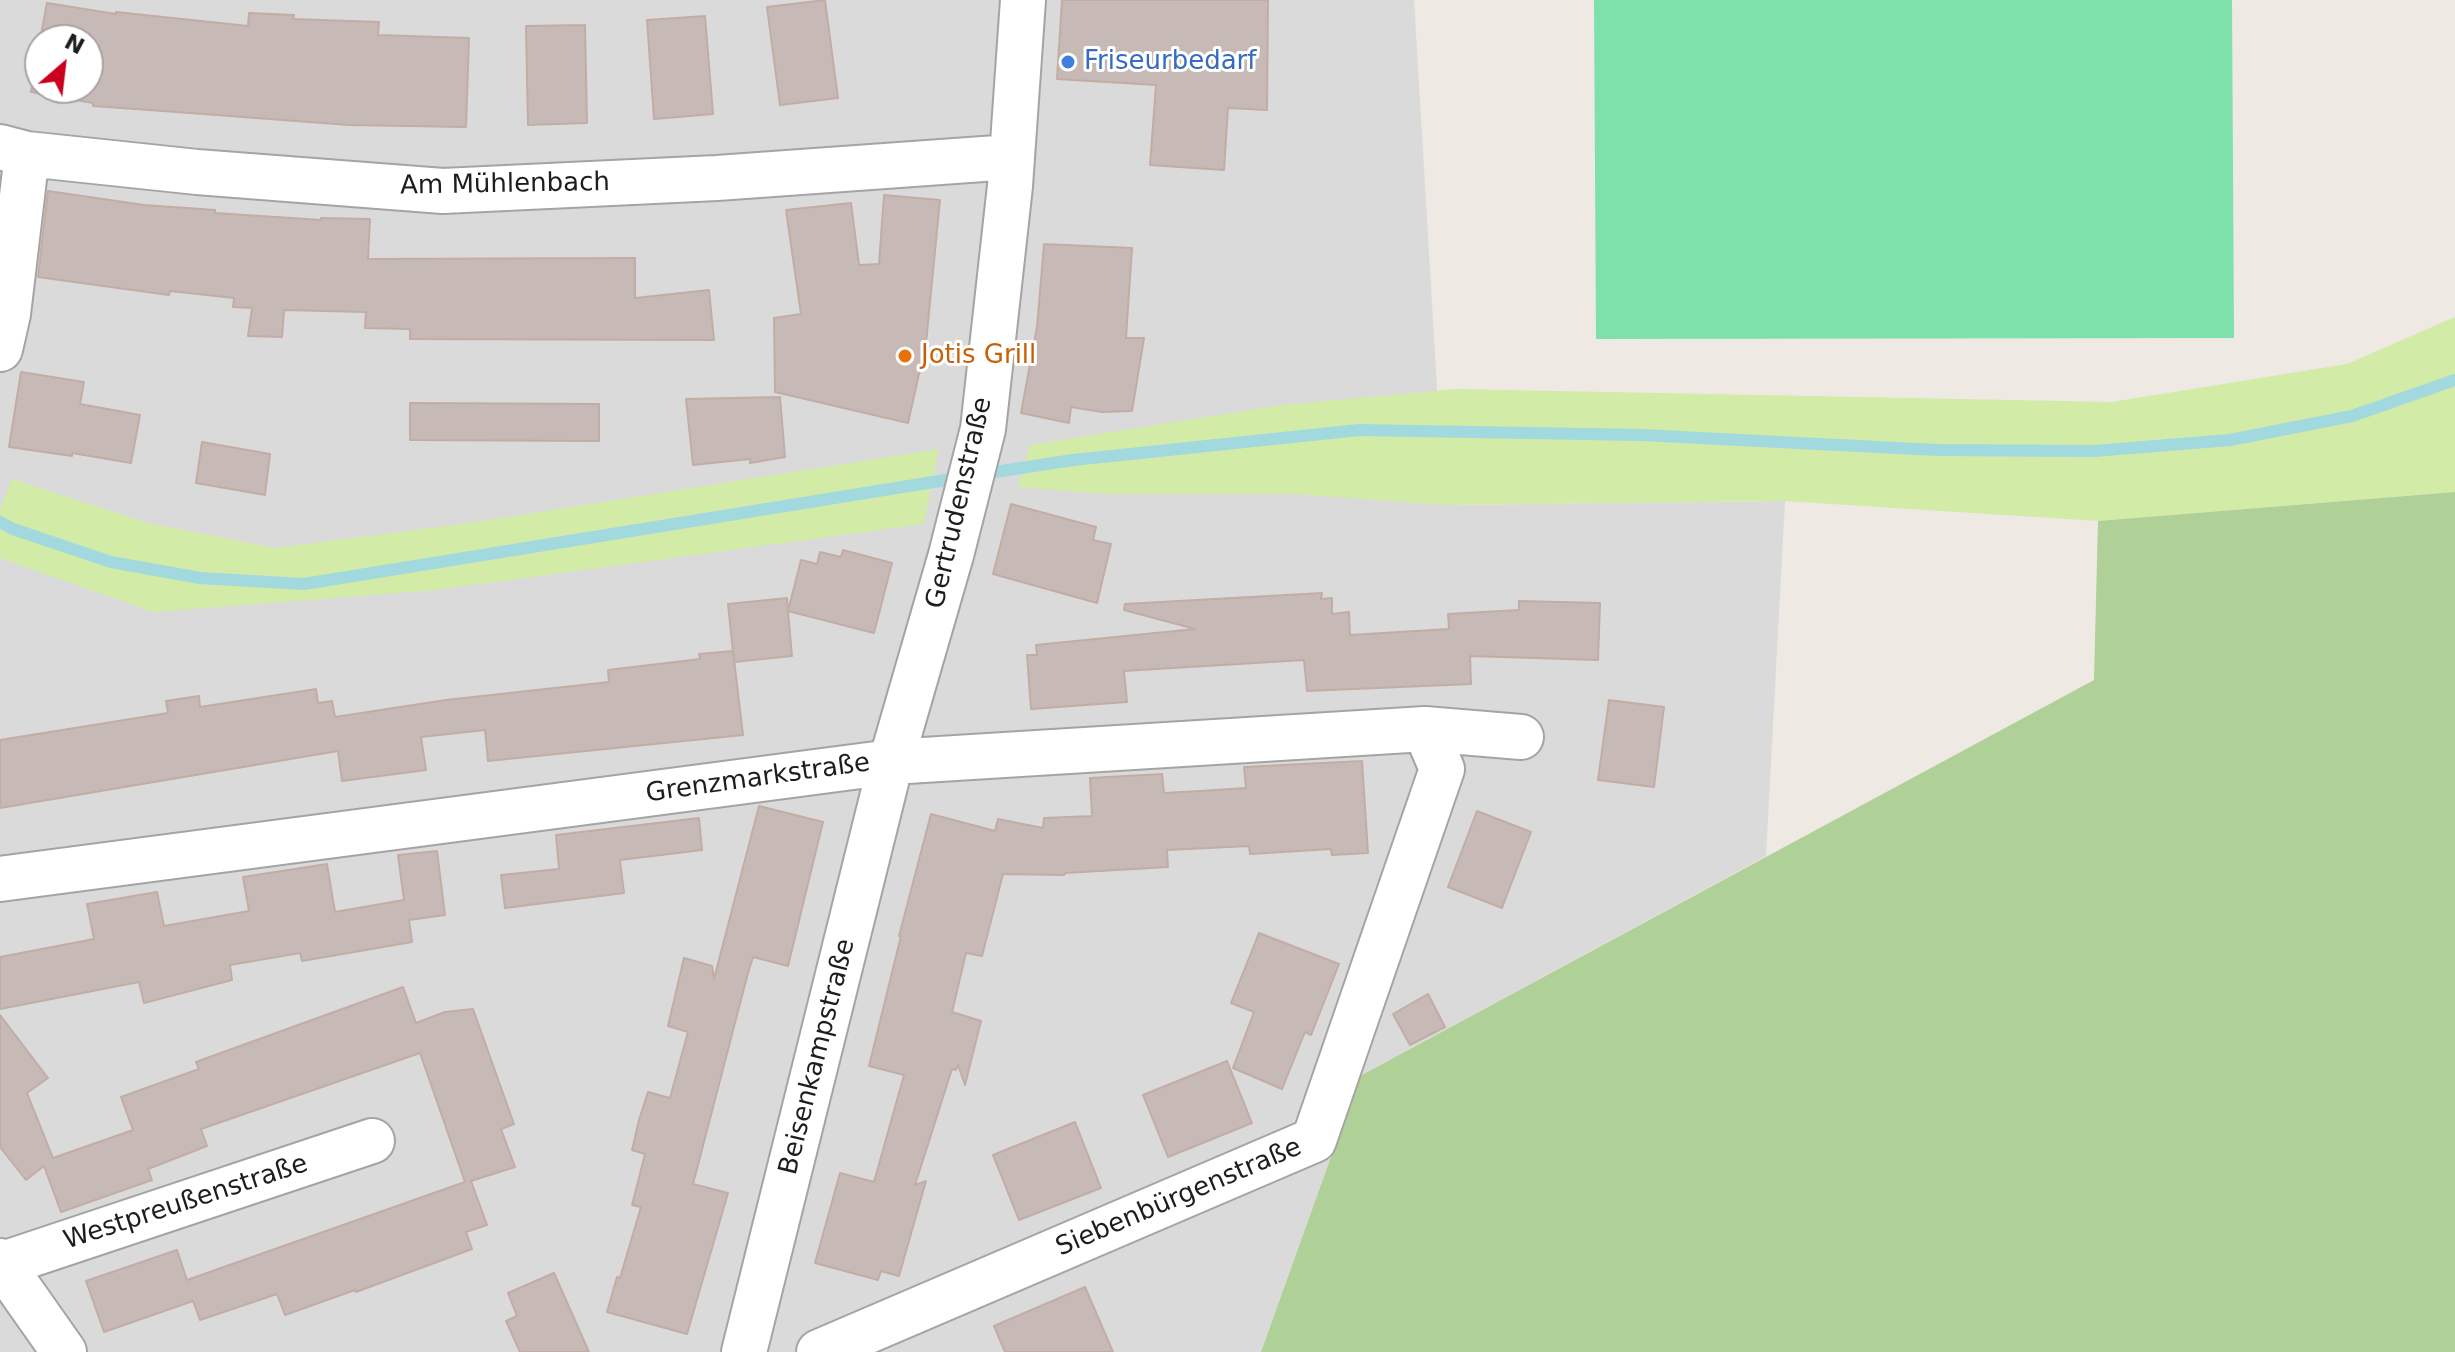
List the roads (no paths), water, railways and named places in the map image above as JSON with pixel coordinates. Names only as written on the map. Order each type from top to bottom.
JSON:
[{"type":"street","name":"Gertrudenstraße","points":[[891,762],[951,555],[983,429],[1011,157],[1023,0]]},
{"type":"street","name":"Am Mühlenbach","points":[[13,151],[197,172],[443,191],[717,178],[1011,157]]},
{"type":"street","points":[[0,349],[8,314],[13,151]]},
{"type":"street","name":"Grenzmarkstraße","points":[[0,879],[891,762],[1425,729],[1521,737]]},
{"type":"street","name":"Siebenbürgenstraße","points":[[819,1352],[1314,1140],[1442,769],[1425,729]]},
{"type":"street","name":"Beisenkampstraße","points":[[744,1352],[891,762]]},
{"type":"street","name":"Westpreußenstraße","points":[[1,1264],[372,1141]]},
{"type":"street","points":[[1,1264],[64,1352]]},
{"type":"waterway","points":[[982,474],[1073,460],[1359,430],[1641,435],[1937,450],[2094,451],[2230,440],[2352,416],[2455,380]]},
{"type":"waterway","points":[[0,522],[111,562],[200,578],[304,584],[964,477]]},
{"type":"place","name":"Friseurbedarf","points":[[1068,62]]},
{"type":"place","name":"Jotis Grill","points":[[905,356]]}]
